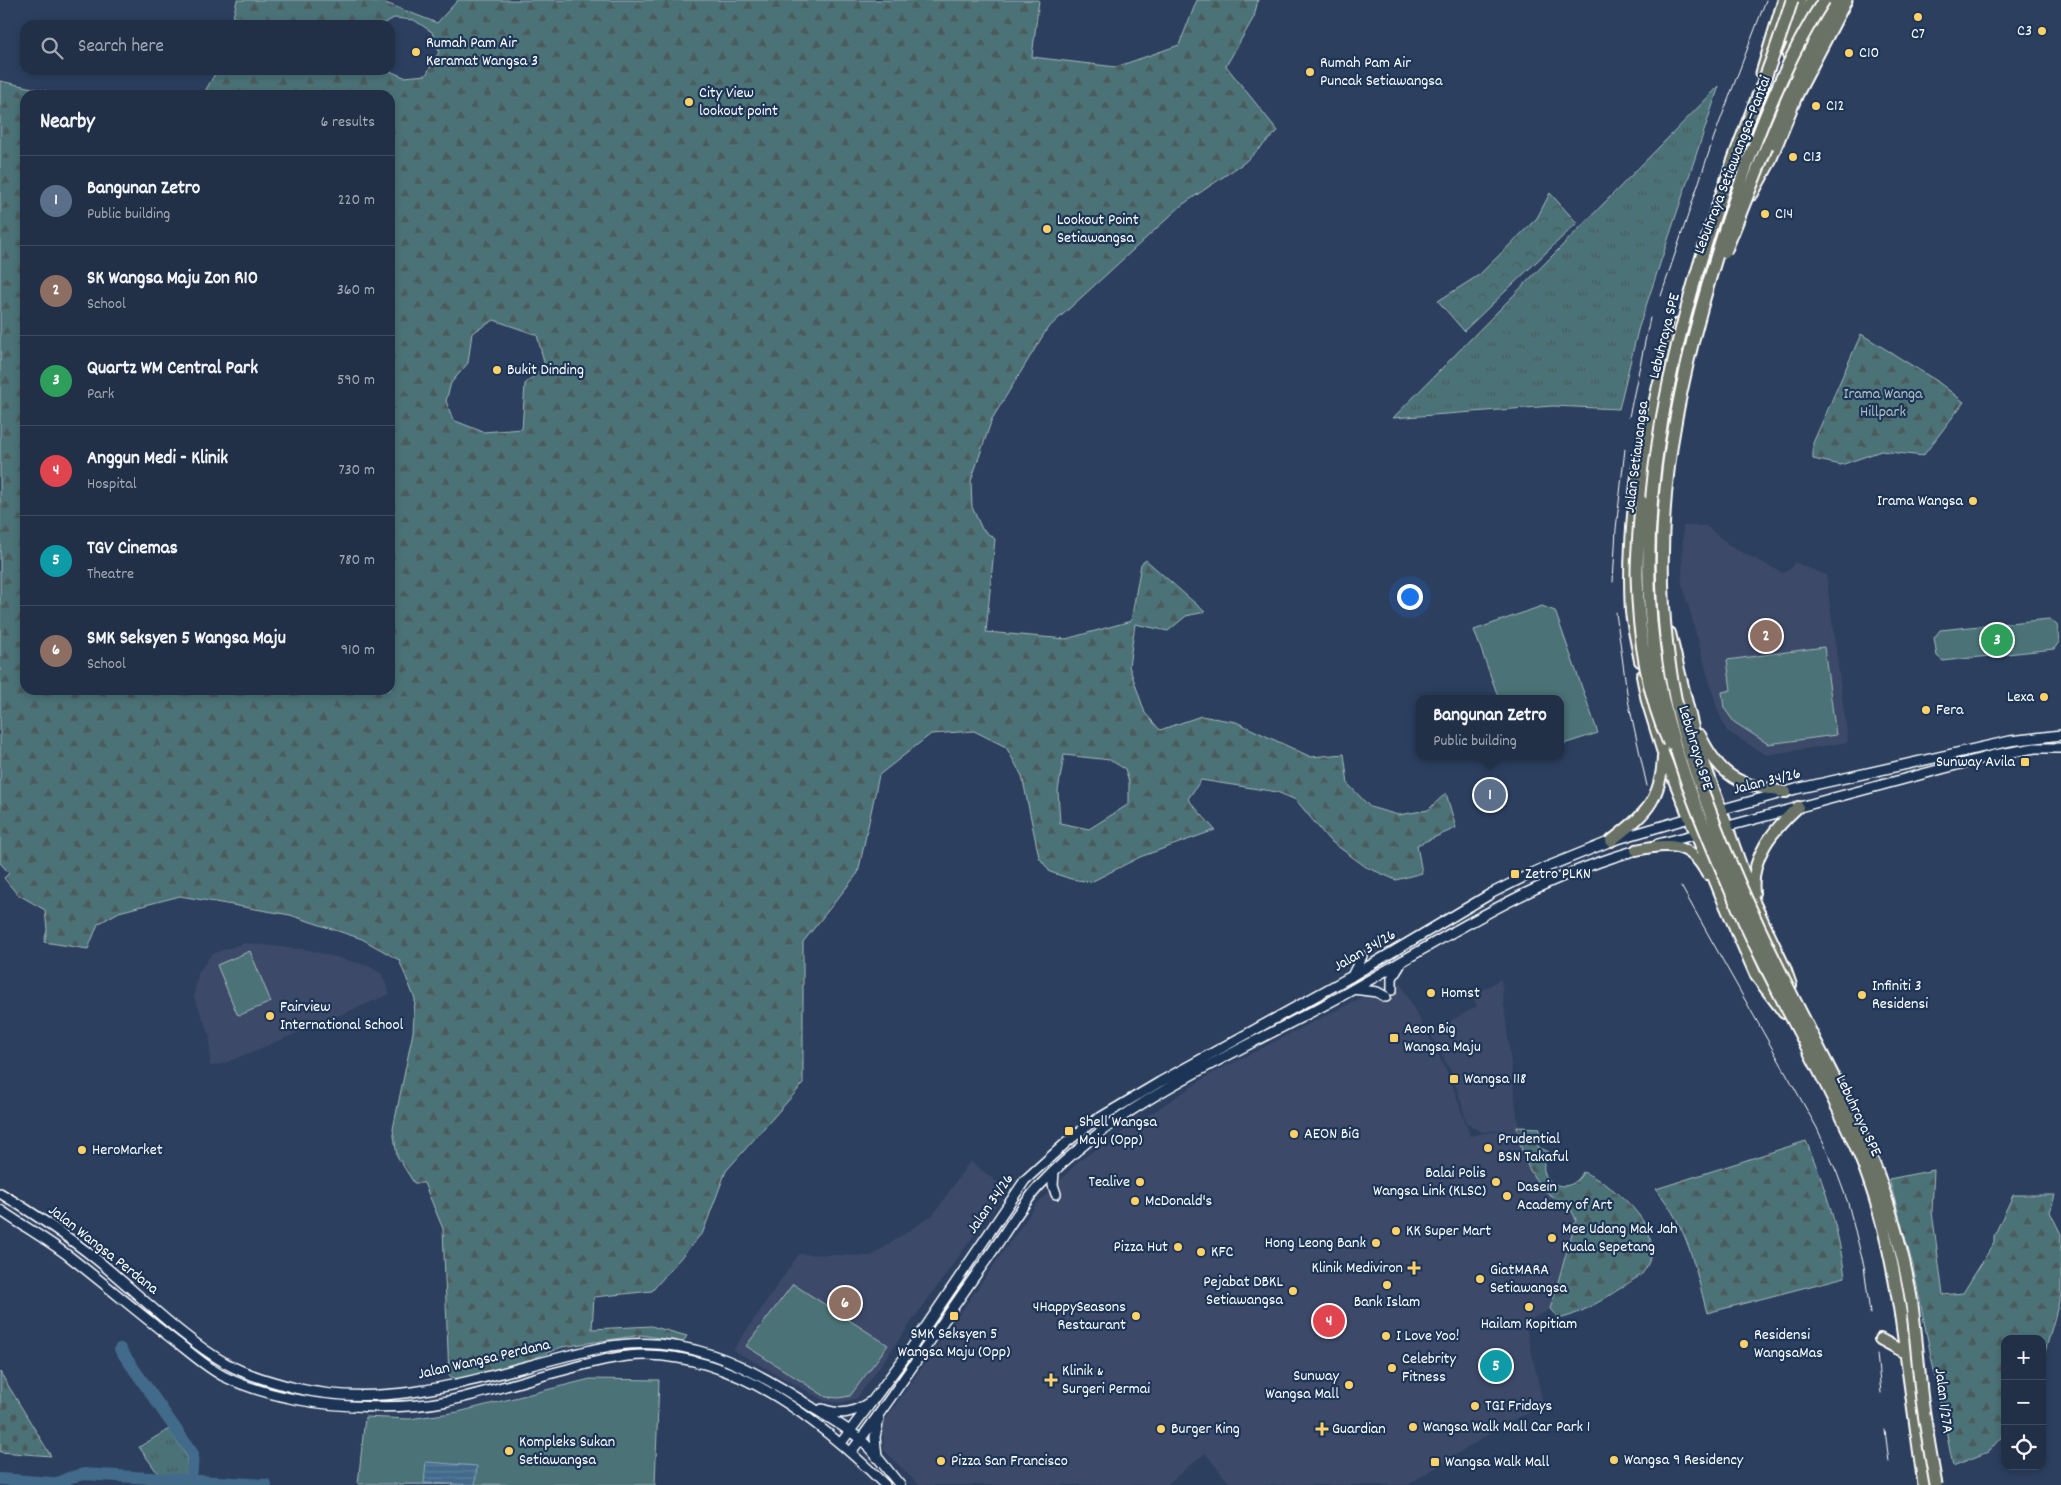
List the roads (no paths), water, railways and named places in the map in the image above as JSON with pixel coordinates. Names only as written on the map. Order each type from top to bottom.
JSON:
[{"type":"highway","points":[[1751,124],[1754,99],[1784,0]]},
{"type":"highway","name":"Lebuhraya SPE","points":[[1792,0],[1775,52],[1730,172],[1686,311],[1676,349],[1657,448],[1650,525],[1652,635],[1658,677],[1669,724],[1698,809],[1762,962],[1833,1098],[1861,1158],[1885,1233],[1895,1274],[1923,1485]]},
{"type":"highway","name":"Lebuhraya Setiawangsa–Pantai","points":[[1690,348],[1709,278],[1755,145],[1788,66],[1824,0]]},
{"type":"highway","points":[[1690,348],[1770,137],[1812,42],[1836,0]]},
{"type":"highway","points":[[1738,209],[1751,196],[1769,163],[1797,94],[1846,0]]},
{"type":"highway","name":"Lebuhraya SPE","points":[[1690,348],[1670,451],[1662,526],[1663,611],[1673,688],[1680,720],[1709,810],[1772,956],[1855,1118],[1886,1196],[1911,1296],[1922,1397],[1938,1485]]},
{"type":"highway","points":[[1652,415],[1643,471],[1641,501],[1637,574],[1639,612],[1645,656],[1660,722],[1698,809]]},
{"type":"main road","name":"Jalan Setiawangsa","points":[[1661,701],[1643,618],[1641,598],[1645,500],[1662,387],[1675,342],[1696,286],[1728,186],[1800,0]]},
{"type":"main road","name":"Jalan Setiawangsa","points":[[1668,625],[1660,497],[1666,444],[1687,343],[1697,312],[1738,209],[1765,121],[1789,52],[1811,0]]},
{"type":"main road","points":[[1722,898],[1663,753],[1647,701],[1632,614],[1630,573],[1634,500],[1643,440],[1688,295],[1728,186]]},
{"type":"main road","points":[[1668,625],[1671,664],[1678,698]]},
{"type":"main road","points":[[1668,625],[1690,714],[1710,756],[1728,774],[1742,782],[1757,788],[1786,792]]},
{"type":"main road","name":"Jalan 1/27A","points":[[1690,714],[1696,740],[1755,904],[1786,968],[1794,993],[1852,1107],[1878,1165],[1908,1271],[1917,1321],[1938,1485]]},
{"type":"main road","name":"Jalan 34/26","points":[[841,1443],[930,1320],[1025,1180],[1091,1123],[1160,1082],[1352,976],[1492,893],[1532,873],[1611,841],[1786,792],[2010,741],[2061,735]]},
{"type":"main road","name":"Jalan 34/26","points":[[851,1452],[1034,1192],[1077,1149],[1130,1111],[1401,963],[1504,902],[1580,868],[1636,850],[1994,756],[2035,748],[2061,748]]},
{"type":"main road","points":[[1611,841],[1643,816],[1657,794],[1662,776],[1663,753]]},
{"type":"main road","points":[[1755,904],[1753,886],[1756,866],[1763,848],[1773,832],[1798,807]]},
{"type":"main road","points":[[1636,850],[1659,845],[1672,845],[1684,850],[1694,856],[1704,867],[1722,898]]},
{"type":"main road","name":"Jalan 1/27A","points":[[1722,898],[1756,976],[1777,1002],[1834,1110],[1857,1159],[1882,1234],[1892,1276],[1923,1485]]},
{"type":"main road","points":[[1352,976],[1362,956]]},
{"type":"main road","points":[[1353,989],[1389,994],[1392,978],[1401,963]]},
{"type":"main road","points":[[1054,1172],[1053,1185],[1056,1194]]},
{"type":"main road","name":"Jalan Wangsa Perdana","points":[[0,1193],[76,1243],[158,1312],[229,1365],[264,1378],[296,1388],[357,1394],[401,1394],[444,1388],[602,1348],[644,1343],[696,1349],[726,1359],[755,1372],[810,1405],[860,1440],[900,1485]]},
{"type":"main road","name":"Jalan Wangsa Perdana","points":[[0,1210],[69,1256],[118,1297],[202,1362],[223,1376],[273,1394],[325,1403],[408,1406],[447,1401],[600,1360],[645,1355],[691,1360],[741,1378],[791,1407],[841,1443],[885,1485]]},
{"type":"main road","points":[[1880,1339],[1902,1351]]},
{"type":"main road","points":[[810,1405],[839,1414],[858,1409],[874,1399]]},
{"type":"main road","points":[[878,1459],[875,1444],[876,1428],[882,1409]]},
{"type":"waterway","points":[[120,1349],[193,1454],[191,1481]]},
{"type":"waterway","points":[[57,1484],[68,1478],[84,1474],[266,1485]]},
{"type":"waterway","points":[[0,1479],[65,1484]]},
{"type":"tram line","points":[[1661,296],[1714,137],[1766,0]]},
{"type":"tram line","points":[[1629,417],[1650,318]]},
{"type":"tram line","points":[[1613,582],[1616,529],[1625,449]]},
{"type":"tram line","points":[[1616,613],[1628,700],[1647,786]]},
{"type":"tram line","points":[[1681,886],[1817,1128],[1837,1173],[1848,1203],[1864,1266],[1870,1314]]},
{"type":"tram line","points":[[1877,1354],[1881,1393]]},
{"type":"tram line","points":[[1885,1430],[1889,1462]]},
{"type":"place","name":"C7","points":[[1918,17]]},
{"type":"place","name":"C3","points":[[2042,31]]},
{"type":"place","name":"Rumah Pam Air Keramat Wangsa 3","points":[[416,52]]},
{"type":"place","name":"C10","points":[[1849,53]]},
{"type":"place","name":"Rumah Pam Air Puncak Setiawangsa","points":[[1310,72]]},
{"type":"place","name":"City View lookout point","points":[[689,102]]},
{"type":"place","name":"C12","points":[[1816,106]]},
{"type":"place","name":"C13","points":[[1793,157]]},
{"type":"place","name":"C14","points":[[1765,214]]},
{"type":"place","name":"Lookout Point Setiawangsa","points":[[1047,229]]},
{"type":"place","name":"Bukit Dinding","points":[[497,370]]},
{"type":"place","name":"Irama Wangsa","points":[[1973,501]]},
{"type":"place","name":"SK Wangsa Maju Zon R10","points":[[1766,636]]},
{"type":"place","name":"Quartz WM Central Park","points":[[1997,640]]},
{"type":"place","name":"Lexa","points":[[2044,697]]},
{"type":"place","name":"Fera","points":[[1926,710]]},
{"type":"place","name":"Sunway Avila","points":[[2025,762]]},
{"type":"place","name":"Bangunan Zetro","points":[[1490,795]]},
{"type":"place","name":"Zetro PLKN","points":[[1515,874]]},
{"type":"place","name":"Homst","points":[[1431,993]]},
{"type":"place","name":"Infiniti 3 Residensi","points":[[1862,995]]},
{"type":"place","name":"Fairview International School","points":[[270,1016]]},
{"type":"place","name":"Aeon Big Wangsa Maju","points":[[1394,1038]]},
{"type":"place","name":"Wangsa 118","points":[[1454,1079]]},
{"type":"place","name":"Shell Wangsa Maju (Opp)","points":[[1069,1131]]},
{"type":"place","name":"AEON BiG","points":[[1294,1134]]},
{"type":"place","name":"Prudential BSN Takaful","points":[[1488,1148]]},
{"type":"place","name":"HeroMarket","points":[[82,1150]]},
{"type":"place","name":"Tealive","points":[[1140,1182]]},
{"type":"place","name":"Balai Polis Wangsa Link (KLSC)","points":[[1496,1182]]},
{"type":"place","name":"Dasein Academy of Art","points":[[1507,1196]]},
{"type":"place","name":"McDonald's","points":[[1135,1201]]},
{"type":"place","name":"KK Super Mart","points":[[1396,1231]]},
{"type":"place","name":"Mee Udang Mak Jah Kuala Sepetang","points":[[1552,1238]]},
{"type":"place","name":"Hong Leong Bank","points":[[1376,1243]]},
{"type":"place","name":"Pizza Hut","points":[[1178,1247]]},
{"type":"place","name":"KFC","points":[[1201,1252]]},
{"type":"place","name":"Klinik Mediviron","points":[[1414,1268]]},
{"type":"place","name":"GiatMARA Setiawangsa","points":[[1480,1279]]},
{"type":"place","name":"Bank Islam","points":[[1387,1285]]},
{"type":"place","name":"Pejabat DBKL Setiawangsa","points":[[1293,1291]]},
{"type":"place","name":"SMK Seksyen 5 Wangsa Maju","points":[[845,1303]]},
{"type":"place","name":"Hailam Kopitiam","points":[[1529,1307]]},
{"type":"place","name":"SMK Seksyen 5 Wangsa Maju (Opp)","points":[[954,1316]]},
{"type":"place","name":"4HappySeasons Restaurant","points":[[1136,1316]]},
{"type":"place","name":"Anggun Medi - Klinik","points":[[1329,1321]]},
{"type":"place","name":"I Love Yoo!","points":[[1386,1336]]},
{"type":"place","name":"Residensi WangsaMas","points":[[1744,1344]]},
{"type":"place","name":"TGV Cinemas","points":[[1496,1366]]},
{"type":"place","name":"Celebrity Fitness","points":[[1392,1368]]},
{"type":"place","name":"Klinik & Surgeri Permai","points":[[1051,1380]]},
{"type":"place","name":"Sunway Wangsa Mall","points":[[1349,1385]]},
{"type":"place","name":"TGI Fridays","points":[[1475,1406]]},
{"type":"place","name":"Wangsa Walk Mall Car Park 1","points":[[1413,1427]]},
{"type":"place","name":"Burger King","points":[[1161,1429]]},
{"type":"place","name":"Guardian","points":[[1322,1429]]},
{"type":"place","name":"Kompleks Sukan Setiawangsa","points":[[509,1451]]},
{"type":"place","name":"Wangsa 9 Residency","points":[[1614,1460]]},
{"type":"place","name":"Pizza San Francisco","points":[[941,1461]]},
{"type":"place","name":"Wangsa Walk Mall","points":[[1435,1462]]},
{"type":"park label","name":"Irama Wanga Hillpark","points":[[1883,403]]}]
